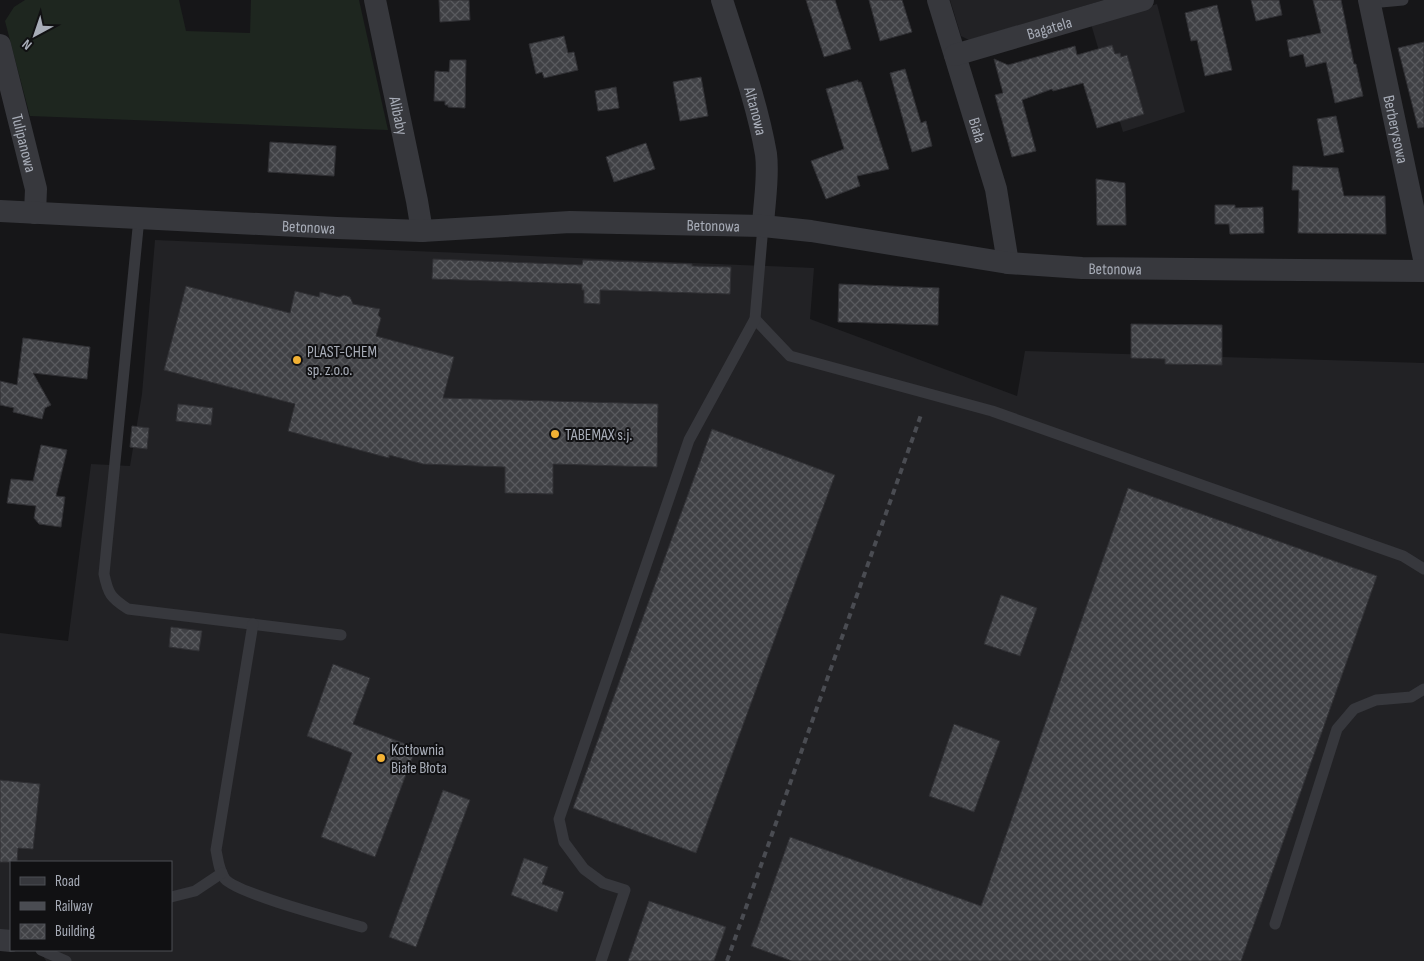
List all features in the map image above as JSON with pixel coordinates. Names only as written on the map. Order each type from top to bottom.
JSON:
[{"type":"street","name":"Alibaby","points":[[375,0],[422,231]]},
{"type":"street","name":"Altanowa","points":[[722,0],[751,92],[766,155],[763,226]]},
{"type":"street","name":"Biała","points":[[938,0],[996,189],[1008,263]]},
{"type":"street","name":"Bagatela","points":[[955,55],[1143,0]]},
{"type":"street","name":"Berberysowa","points":[[1369,1],[1424,259]]},
{"type":"street","name":"Tulipanowa","points":[[0,45],[36,189],[35,213]]},
{"type":"street","name":"Betonowa","points":[[0,211],[422,231],[570,222],[763,226],[811,231],[1008,263],[1082,268],[1163,270],[1424,271]]},
{"type":"lane","points":[[1369,1],[1403,0]]},
{"type":"lane","points":[[139,218],[104,574],[107,590],[114,600],[128,609],[341,635]]},
{"type":"lane","points":[[601,961],[625,890],[604,884],[584,869],[564,842],[559,819],[689,440],[755,319],[763,226]]},
{"type":"lane","points":[[755,319],[790,356],[992,411],[1403,556],[1424,569]]},
{"type":"lane","points":[[253,624],[216,850],[218,867],[226,880],[244,891],[362,927]]},
{"type":"lane","points":[[1275,924],[1337,729],[1354,709],[1376,700],[1411,697],[1424,689]]},
{"type":"lane","points":[[172,897],[195,891],[222,873]]},
{"type":"lane","points":[[43,951],[66,961]]},
{"type":"shaded area","points":[[25,0],[179,0],[186,31],[250,33],[251,0],[359,0],[388,130],[30,116],[5,21],[14,7]]},
{"type":"shaded area","points":[[950,0],[1104,0],[969,40],[961,36]]},
{"type":"shaded area","points":[[1157,4],[1185,112],[1123,132],[1091,24]]},
{"type":"shaded area","points":[[155,240],[814,268],[810,319],[1017,396],[1025,351],[1424,363],[1424,961],[46,961],[41,951],[172,951],[172,861],[10,861],[10,932],[0,931],[0,633],[68,641],[91,464],[130,466],[142,394]]},
{"type":"building","points":[[439,0],[469,0],[470,20],[440,22]]},
{"type":"building","points":[[806,0],[835,0],[851,49],[824,57]]},
{"type":"building","points":[[869,0],[902,0],[912,32],[880,41]]},
{"type":"building","points":[[1251,0],[1279,0],[1282,15],[1256,21]]},
{"type":"building","points":[[1313,0],[1341,0],[1354,64],[1356,64],[1363,96],[1335,103],[1326,62],[1306,67],[1303,54],[1290,57],[1287,40],[1321,33]]},
{"type":"building","points":[[1217,5],[1232,70],[1205,76],[1197,40],[1191,41],[1185,13]]},
{"type":"building","points":[[564,36],[568,53],[574,52],[578,70],[544,78],[542,72],[536,74],[529,44]]},
{"type":"building","points":[[1424,42],[1424,127],[1418,128],[1398,48]]},
{"type":"building","points":[[1112,45],[1115,54],[1120,53],[1121,57],[1127,55],[1144,114],[1097,128],[1083,83],[1053,91],[1052,89],[1022,100],[1036,151],[1012,157],[995,95],[1003,93],[994,59],[1008,65],[1075,46],[1077,55]]},
{"type":"building","points":[[450,60],[466,60],[465,108],[448,107],[448,105],[445,105],[445,101],[434,101],[435,71],[449,72]]},
{"type":"building","points":[[905,69],[921,123],[926,121],[932,146],[912,152],[890,73]]},
{"type":"building","points":[[701,77],[708,116],[680,121],[673,82]]},
{"type":"building","points":[[858,80],[858,82],[861,82],[889,169],[857,176],[860,186],[826,199],[811,161],[844,149],[826,89]]},
{"type":"building","points":[[616,87],[619,108],[598,111],[595,91]]},
{"type":"building","points":[[1336,116],[1344,152],[1324,156],[1317,119]]},
{"type":"building","points":[[270,142],[336,146],[334,176],[268,172]]},
{"type":"building","points":[[646,143],[655,169],[614,182],[606,157]]},
{"type":"building","points":[[1293,166],[1338,168],[1344,196],[1385,196],[1386,234],[1298,233],[1299,190],[1292,190]]},
{"type":"building","points":[[1096,179],[1125,183],[1126,225],[1097,225]]},
{"type":"building","points":[[1215,205],[1235,205],[1235,208],[1263,207],[1264,233],[1230,234],[1229,224],[1215,224]]},
{"type":"building","points":[[433,259],[582,265],[583,260],[731,267],[730,294],[600,290],[600,304],[584,303],[582,284],[432,279]]},
{"type":"building","points":[[839,284],[939,288],[938,325],[838,322]]},
{"type":"building","points":[[186,286],[290,313],[295,291],[319,297],[320,292],[339,297],[344,295],[350,297],[353,304],[380,309],[378,315],[381,318],[376,336],[454,357],[443,398],[658,404],[657,467],[553,464],[553,494],[505,493],[505,467],[423,464],[389,455],[389,458],[288,431],[295,404],[164,370]]},
{"type":"building","points":[[1131,324],[1222,325],[1222,365],[1165,364],[1165,359],[1131,358]]},
{"type":"building","points":[[23,338],[90,347],[87,379],[33,373],[51,405],[45,408],[42,419],[13,412],[14,408],[0,405],[0,381],[17,385]]},
{"type":"building","points":[[178,404],[213,408],[211,425],[176,421]]},
{"type":"building","points":[[132,426],[149,428],[147,449],[130,447]]},
{"type":"building","points":[[712,429],[835,475],[696,853],[573,808]]},
{"type":"building","points":[[41,445],[67,450],[56,496],[65,497],[61,527],[39,524],[34,518],[36,506],[7,503],[11,479],[33,481]]},
{"type":"building","points":[[1128,488],[1377,576],[1241,961],[792,961],[751,946],[790,837],[981,906]]},
{"type":"building","points":[[1001,595],[1037,608],[1020,656],[984,644]]},
{"type":"building","points":[[171,627],[202,631],[199,651],[169,647]]},
{"type":"building","name":"Kotłownia Białe Błota","points":[[333,664],[370,678],[353,724],[416,748],[375,857],[321,837],[352,753],[307,736]]},
{"type":"building","points":[[954,724],[1000,741],[974,812],[929,796]]},
{"type":"building","points":[[0,780],[40,784],[33,849],[18,848],[17,861],[0,862]]},
{"type":"building","points":[[443,790],[470,800],[416,947],[389,937]]},
{"type":"building","points":[[524,858],[548,867],[542,884],[564,892],[557,912],[511,895]]},
{"type":"building","points":[[649,901],[726,927],[714,961],[628,961]]},
{"type":"railway","points":[[727,961],[922,412]]},
{"type":"place","name":"PLAST-CHEM sp. z.o.o.","points":[[297,360]]},
{"type":"place","name":"TABEMAX s.j.","points":[[555,434]]},
{"type":"place","name":"Kotłownia Białe Błota","points":[[381,758]]}]
